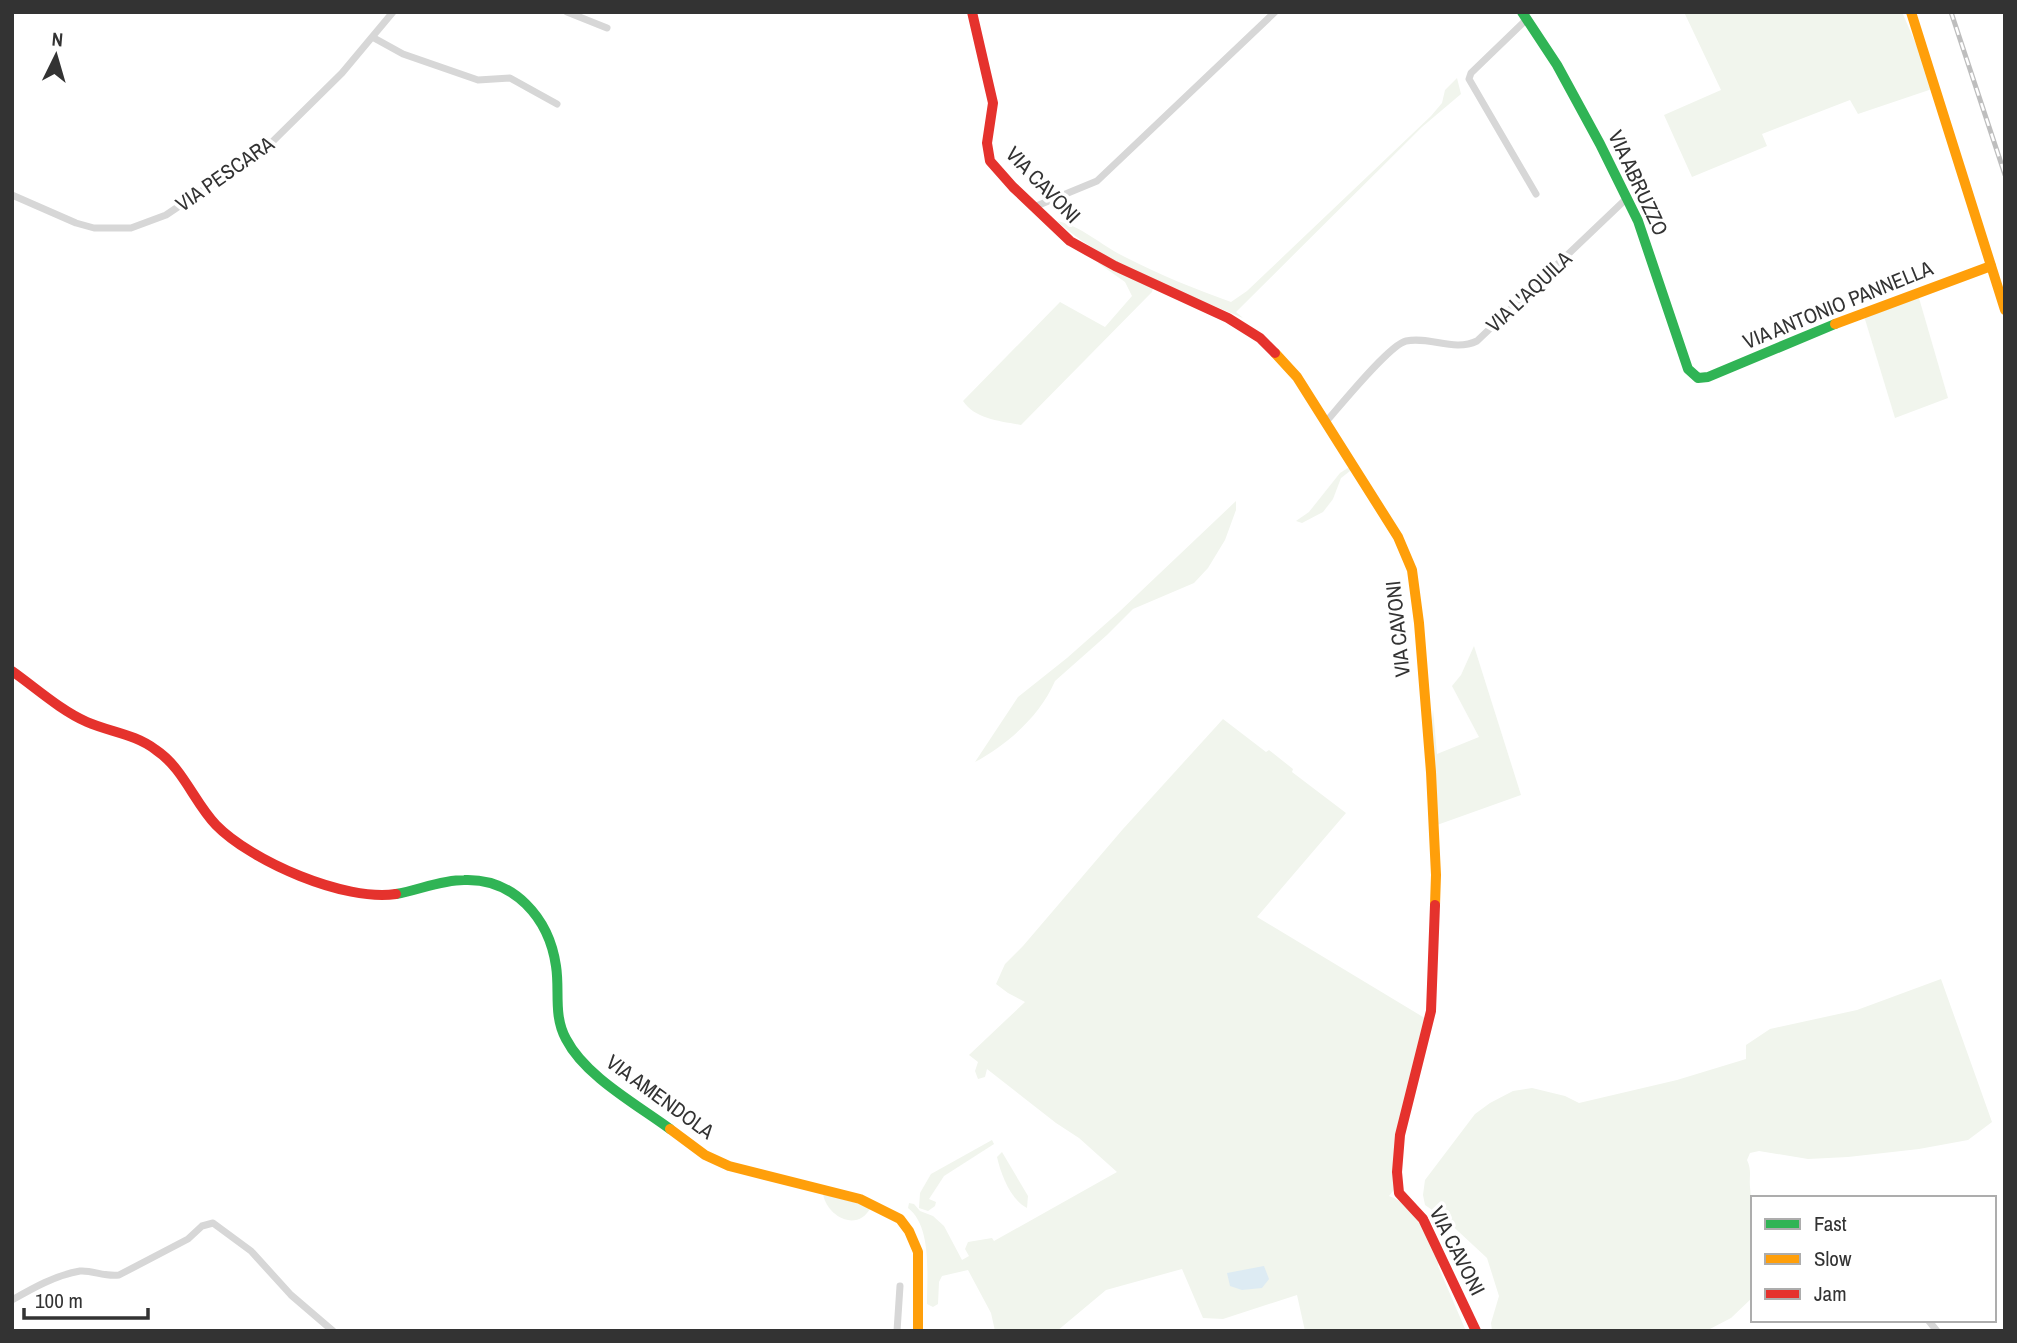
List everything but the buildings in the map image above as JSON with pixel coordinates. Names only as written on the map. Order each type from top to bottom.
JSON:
[{"type":"street","name":"VIA PESCARA","points":[[12,195],[94,228],[119,230],[148,223],[187,202],[267,147],[374,38],[393,12]]},
{"type":"street","points":[[567,12],[607,29]]},
{"type":"street","name":"VIA CAVONI","points":[[972,12],[993,103],[987,143],[990,161],[1070,241],[1115,266],[1228,318],[1260,338],[1297,377],[1398,537],[1412,570],[1430,758],[1436,875],[1431,1011],[1400,1135],[1397,1172],[1401,1198],[1416,1210],[1433,1238],[1443,1265],[1476,1331]]},
{"type":"street","points":[[1034,207],[1097,181],[1275,12]]},
{"type":"street","points":[[1911,12],[2005,310]]},
{"type":"street","points":[[1525,15],[1471,73],[1469,79],[1536,194]]},
{"type":"street","name":"VIA ABRUZZO","points":[[1525,15],[1557,65],[1638,221],[1688,369],[1698,378]]},
{"type":"street","points":[[374,38],[403,54],[478,80],[510,78],[557,104]]},
{"type":"street","name":"VIA L'AQUILA","points":[[1325,423],[1388,354],[1405,341],[1467,346],[1477,341],[1626,200]]},
{"type":"street","name":"VIA ANTONIO PANNELLA","points":[[1698,378],[1708,377],[1833,325],[1991,266]]},
{"type":"street","name":"VIA AMENDOLA","points":[[12,671],[86,721],[139,738],[162,753],[181,776],[204,812],[232,841],[278,866],[364,895],[391,895],[447,880],[474,879],[509,889],[533,912],[550,942],[557,973],[556,1008],[562,1033],[591,1071],[705,1155],[729,1166],[860,1199],[900,1219],[915,1241],[918,1252],[918,1331]]},
{"type":"street","points":[[12,1300],[54,1278],[83,1271],[107,1277],[119,1275],[188,1239],[202,1226],[214,1223],[251,1251],[291,1295],[333,1331]]},
{"type":"street","points":[[897,1331],[900,1286]]},
{"type":"shaded area","points":[[1684,12],[1902,12],[1935,88],[1858,114],[1850,100],[1762,134],[1767,146],[1692,177],[1664,115],[1721,90]]},
{"type":"shaded area","points":[[1457,78],[1461,94],[1422,127],[1236,312],[1243,318],[1122,265],[1099,252],[1057,221],[1075,227],[1151,270],[1231,302],[1247,291],[1431,116],[1442,103],[1445,90]]},
{"type":"shaded area","points":[[1101,260],[1153,288],[1152,292],[1021,425],[989,418],[968,407],[963,401],[1060,302],[1105,327],[1132,296],[1125,282],[1098,263]]},
{"type":"shaded area","points":[[1919,298],[1948,398],[1895,418],[1864,316]]},
{"type":"shaded area","points":[[1351,466],[1350,471],[1341,478],[1333,499],[1323,512],[1302,523],[1296,521],[1309,512],[1340,473]]},
{"type":"shaded area","points":[[1236,501],[1236,510],[1225,540],[1208,568],[1194,583],[1133,609],[1055,681],[1041,706],[1022,728],[975,762],[1018,697],[1119,612]]},
{"type":"shaded area","points":[[1474,646],[1521,795],[1437,825],[1431,733],[1433,709],[1437,754],[1479,737],[1452,686],[1461,675]]},
{"type":"shaded area","points":[[1223,719],[1266,752],[1269,750],[1293,769],[1292,772],[1346,813],[1257,917],[1428,1020],[1403,1109],[1397,1186],[1389,1196],[1414,1214],[1425,1232],[1466,1331],[1305,1331],[1297,1295],[1223,1319],[1203,1318],[1182,1269],[1106,1290],[1057,1331],[995,1331],[991,1313],[968,1270],[942,1276],[939,1282],[938,1304],[933,1307],[927,1304],[925,1239],[916,1216],[908,1208],[909,1203],[933,1216],[944,1226],[962,1260],[969,1256],[965,1249],[968,1242],[992,1238],[994,1241],[1117,1172],[1079,1138],[987,1069],[985,1077],[978,1079],[975,1071],[978,1062],[969,1055],[1025,1002],[996,984],[1005,964]]},
{"type":"shaded area","points":[[1941,979],[1992,1122],[1968,1140],[1919,1149],[1808,1159],[1759,1151],[1750,1153],[1747,1160],[1751,1198],[1751,1299],[1731,1318],[1708,1330],[1492,1331],[1491,1323],[1499,1296],[1487,1258],[1445,1219],[1425,1205],[1423,1195],[1425,1180],[1475,1114],[1513,1091],[1532,1088],[1565,1096],[1579,1103],[1677,1080],[1746,1059],[1746,1045],[1770,1029],[1857,1010]]},
{"type":"shaded area","points":[[992,1140],[994,1144],[944,1176],[929,1199],[936,1202],[935,1206],[928,1211],[919,1208],[920,1193],[931,1174]]},
{"type":"shaded area","points":[[1002,1152],[1028,1196],[1027,1208],[1016,1199],[1004,1179],[997,1157]]},
{"type":"shaded area","points":[[823,1194],[871,1207],[859,1219],[844,1219],[830,1209]]},
{"type":"shaded area","points":[[1264,1266],[1269,1279],[1262,1288],[1242,1290],[1230,1286],[1227,1273]]},
{"type":"railway","points":[[1951,12],[2005,175]]},
{"type":"traffic: fast","points":[[1522,12],[1557,65],[1638,221],[1688,369],[1698,378],[1708,377],[1835,324]]},
{"type":"traffic: fast","points":[[396,894],[447,882],[482,881],[498,886],[526,904],[546,932],[552,948],[560,1021],[566,1039],[585,1065],[598,1077],[670,1129]]},
{"type":"traffic: slow","points":[[1911,12],[2005,310]]},
{"type":"traffic: slow","points":[[1835,324],[1991,266]]},
{"type":"traffic: slow","points":[[1275,353],[1297,377],[1398,537],[1412,570],[1431,772],[1435,905]]},
{"type":"traffic: slow","points":[[670,1129],[705,1155],[729,1166],[860,1199],[900,1219],[909,1231],[918,1252],[918,1331]]},
{"type":"traffic: jam","points":[[972,12],[993,103],[987,143],[990,161],[1013,187],[1070,241],[1115,266],[1228,318],[1260,338],[1275,353]]},
{"type":"traffic: jam","points":[[12,671],[77,717],[140,740],[156,750],[174,766],[216,825],[252,852],[275,865],[326,885],[351,892],[396,894]]},
{"type":"traffic: jam","points":[[1435,905],[1431,1011],[1400,1135],[1397,1172],[1399,1193],[1423,1219],[1476,1331]]}]
